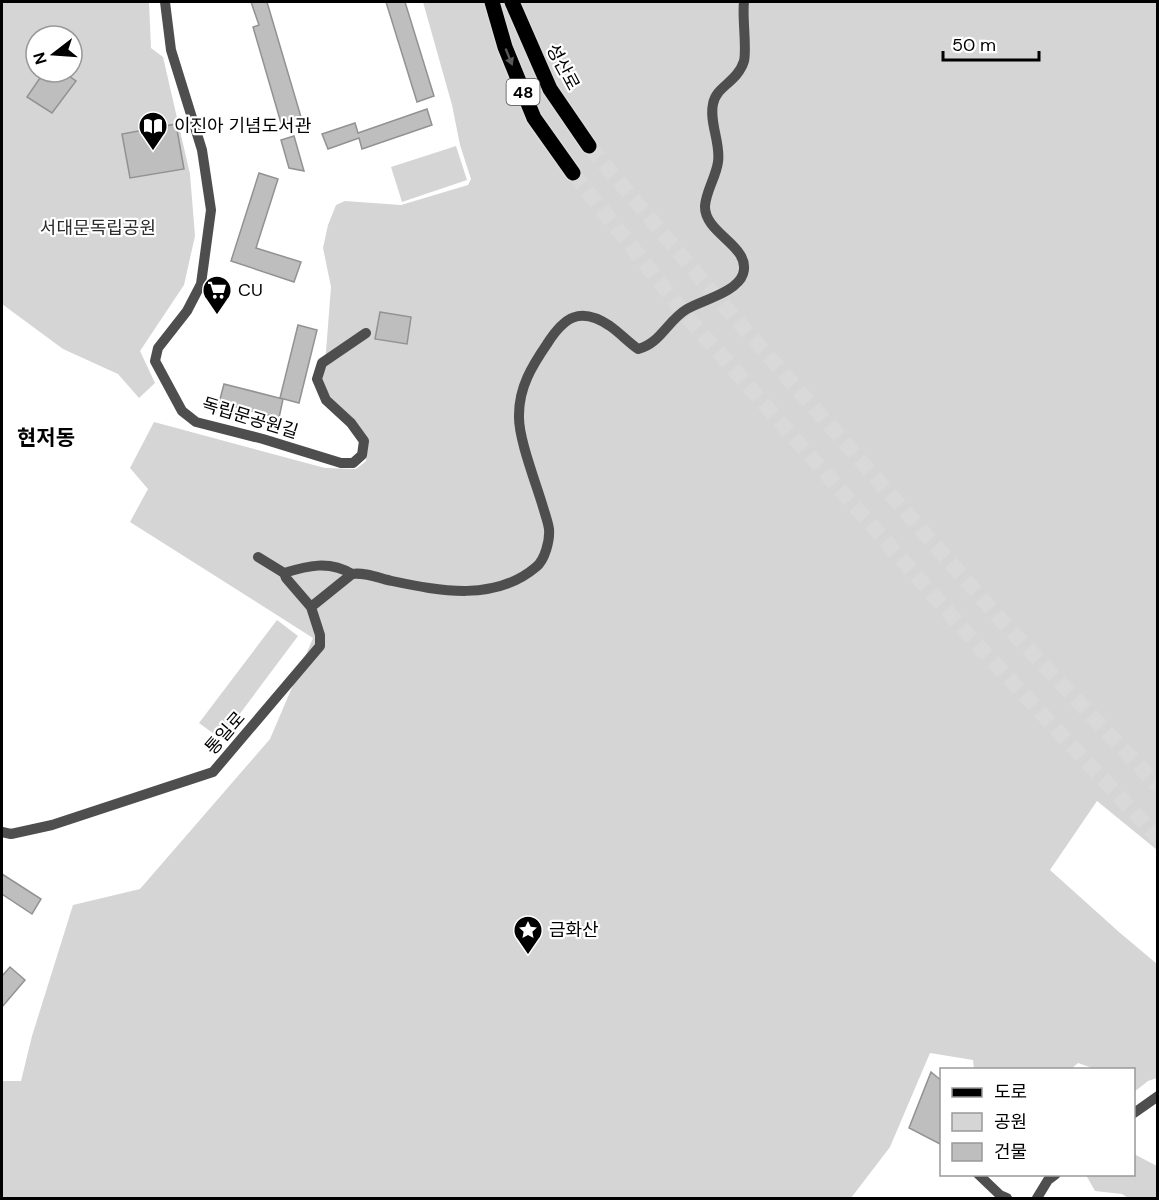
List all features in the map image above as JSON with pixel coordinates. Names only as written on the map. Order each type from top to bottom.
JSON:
[{"type":"main road","name":"48","points":[[492,2],[505,47],[534,118],[573,173]]},
{"type":"main road","name":"성산로","points":[[512,2],[550,89],[589,146]]},
{"type":"street","name":"독립문공원길","points":[[165,2],[171,50],[202,150],[211,210],[201,284],[188,311],[158,348],[155,361],[182,411],[196,422],[263,439],[341,463],[353,463],[362,455],[364,441],[351,423],[326,400],[317,379],[322,363],[366,333]]},
{"type":"street","points":[[284,573],[308,565],[342,568],[352,574],[433,588],[480,591],[507,584],[538,566],[546,550],[549,530],[522,436],[519,416],[522,386],[552,335],[562,323],[571,317],[596,318],[638,349],[647,347],[685,310],[736,286],[743,274],[744,266],[737,249],[712,227],[705,208],[719,160],[712,105],[716,94],[736,78],[744,59],[744,2]]},
{"type":"street","points":[[258,557],[284,573],[311,607],[352,574]]},
{"type":"street","name":"통일로","points":[[2,832],[11,834],[52,825],[213,772],[320,646],[320,635],[311,607]]},
{"type":"street","points":[[1135,1112],[1158,1096]]},
{"type":"street","points":[[980,1176],[1006,1198]]},
{"type":"street","points":[[1037,1198],[1048,1180],[1053,1176]]},
{"type":"green space","name":"서대문독립공원","points":[[2,2],[149,2],[151,48],[163,57],[190,174],[195,236],[184,285],[140,351],[155,383],[139,398],[118,374],[63,349],[2,304]]},
{"type":"green space","points":[[423,2],[1157,2],[1157,850],[1097,801],[1050,870],[1157,964],[1157,1078],[1148,1081],[1135,1091],[1135,1068],[1092,1068],[1078,1063],[1072,1068],[974,1068],[973,1060],[930,1053],[890,1147],[851,1198],[2,1198],[2,1081],[21,1081],[32,1036],[73,905],[140,889],[270,739],[313,638],[130,522],[148,489],[130,468],[154,422],[325,468],[356,469],[366,461],[368,439],[329,398],[322,380],[331,287],[323,248],[328,225],[336,205],[345,201],[401,205],[468,185],[471,179],[460,145],[452,105]]},
{"type":"green space","points":[[456,146],[467,180],[402,202],[391,167]]},
{"type":"green space","points":[[277,620],[298,636],[221,739],[199,723]]},
{"type":"green space","points":[[1135,1155],[1157,1166],[1157,1198],[1128,1198],[1122,1194],[1095,1191],[1087,1176],[1135,1176]]},
{"type":"building","points":[[251,2],[267,2],[301,117],[281,123],[253,27],[259,25]]},
{"type":"building","points":[[386,2],[405,2],[434,96],[417,102]]},
{"type":"building","points":[[36,84],[74,84],[52,113],[27,97]]},
{"type":"building","points":[[427,109],[432,125],[362,149],[359,138],[328,149],[322,134],[355,123],[358,133]]},
{"type":"building","name":"이진아 기념도서관","points":[[176,124],[184,169],[130,178],[122,134]]},
{"type":"building","points":[[294,136],[304,171],[289,168],[281,140]]},
{"type":"building","points":[[259,173],[278,179],[256,248],[301,262],[294,282],[231,261]]},
{"type":"building","points":[[380,312],[411,317],[407,344],[375,339]]},
{"type":"building","points":[[298,325],[317,330],[299,403],[280,398]]},
{"type":"building","points":[[224,384],[283,399],[279,418],[219,403]]},
{"type":"building","points":[[2,874],[41,899],[32,914],[2,894]]},
{"type":"building","points":[[10,967],[25,980],[2,1007],[2,976]]},
{"type":"building","points":[[931,1072],[940,1079],[940,1144],[909,1128]]},
{"type":"tunnel","points":[[589,146],[712,292],[1001,620],[1158,786]]},
{"type":"tunnel","points":[[573,173],[689,319],[974,641],[1158,838]]},
{"type":"place","name":"이진아 기념도서관","points":[[153,152]]},
{"type":"place","name":"CU","points":[[217,316]]},
{"type":"place","name":"금화산","points":[[528,956]]},
{"type":"district","name":"현저동","points":[[46,438]]}]
